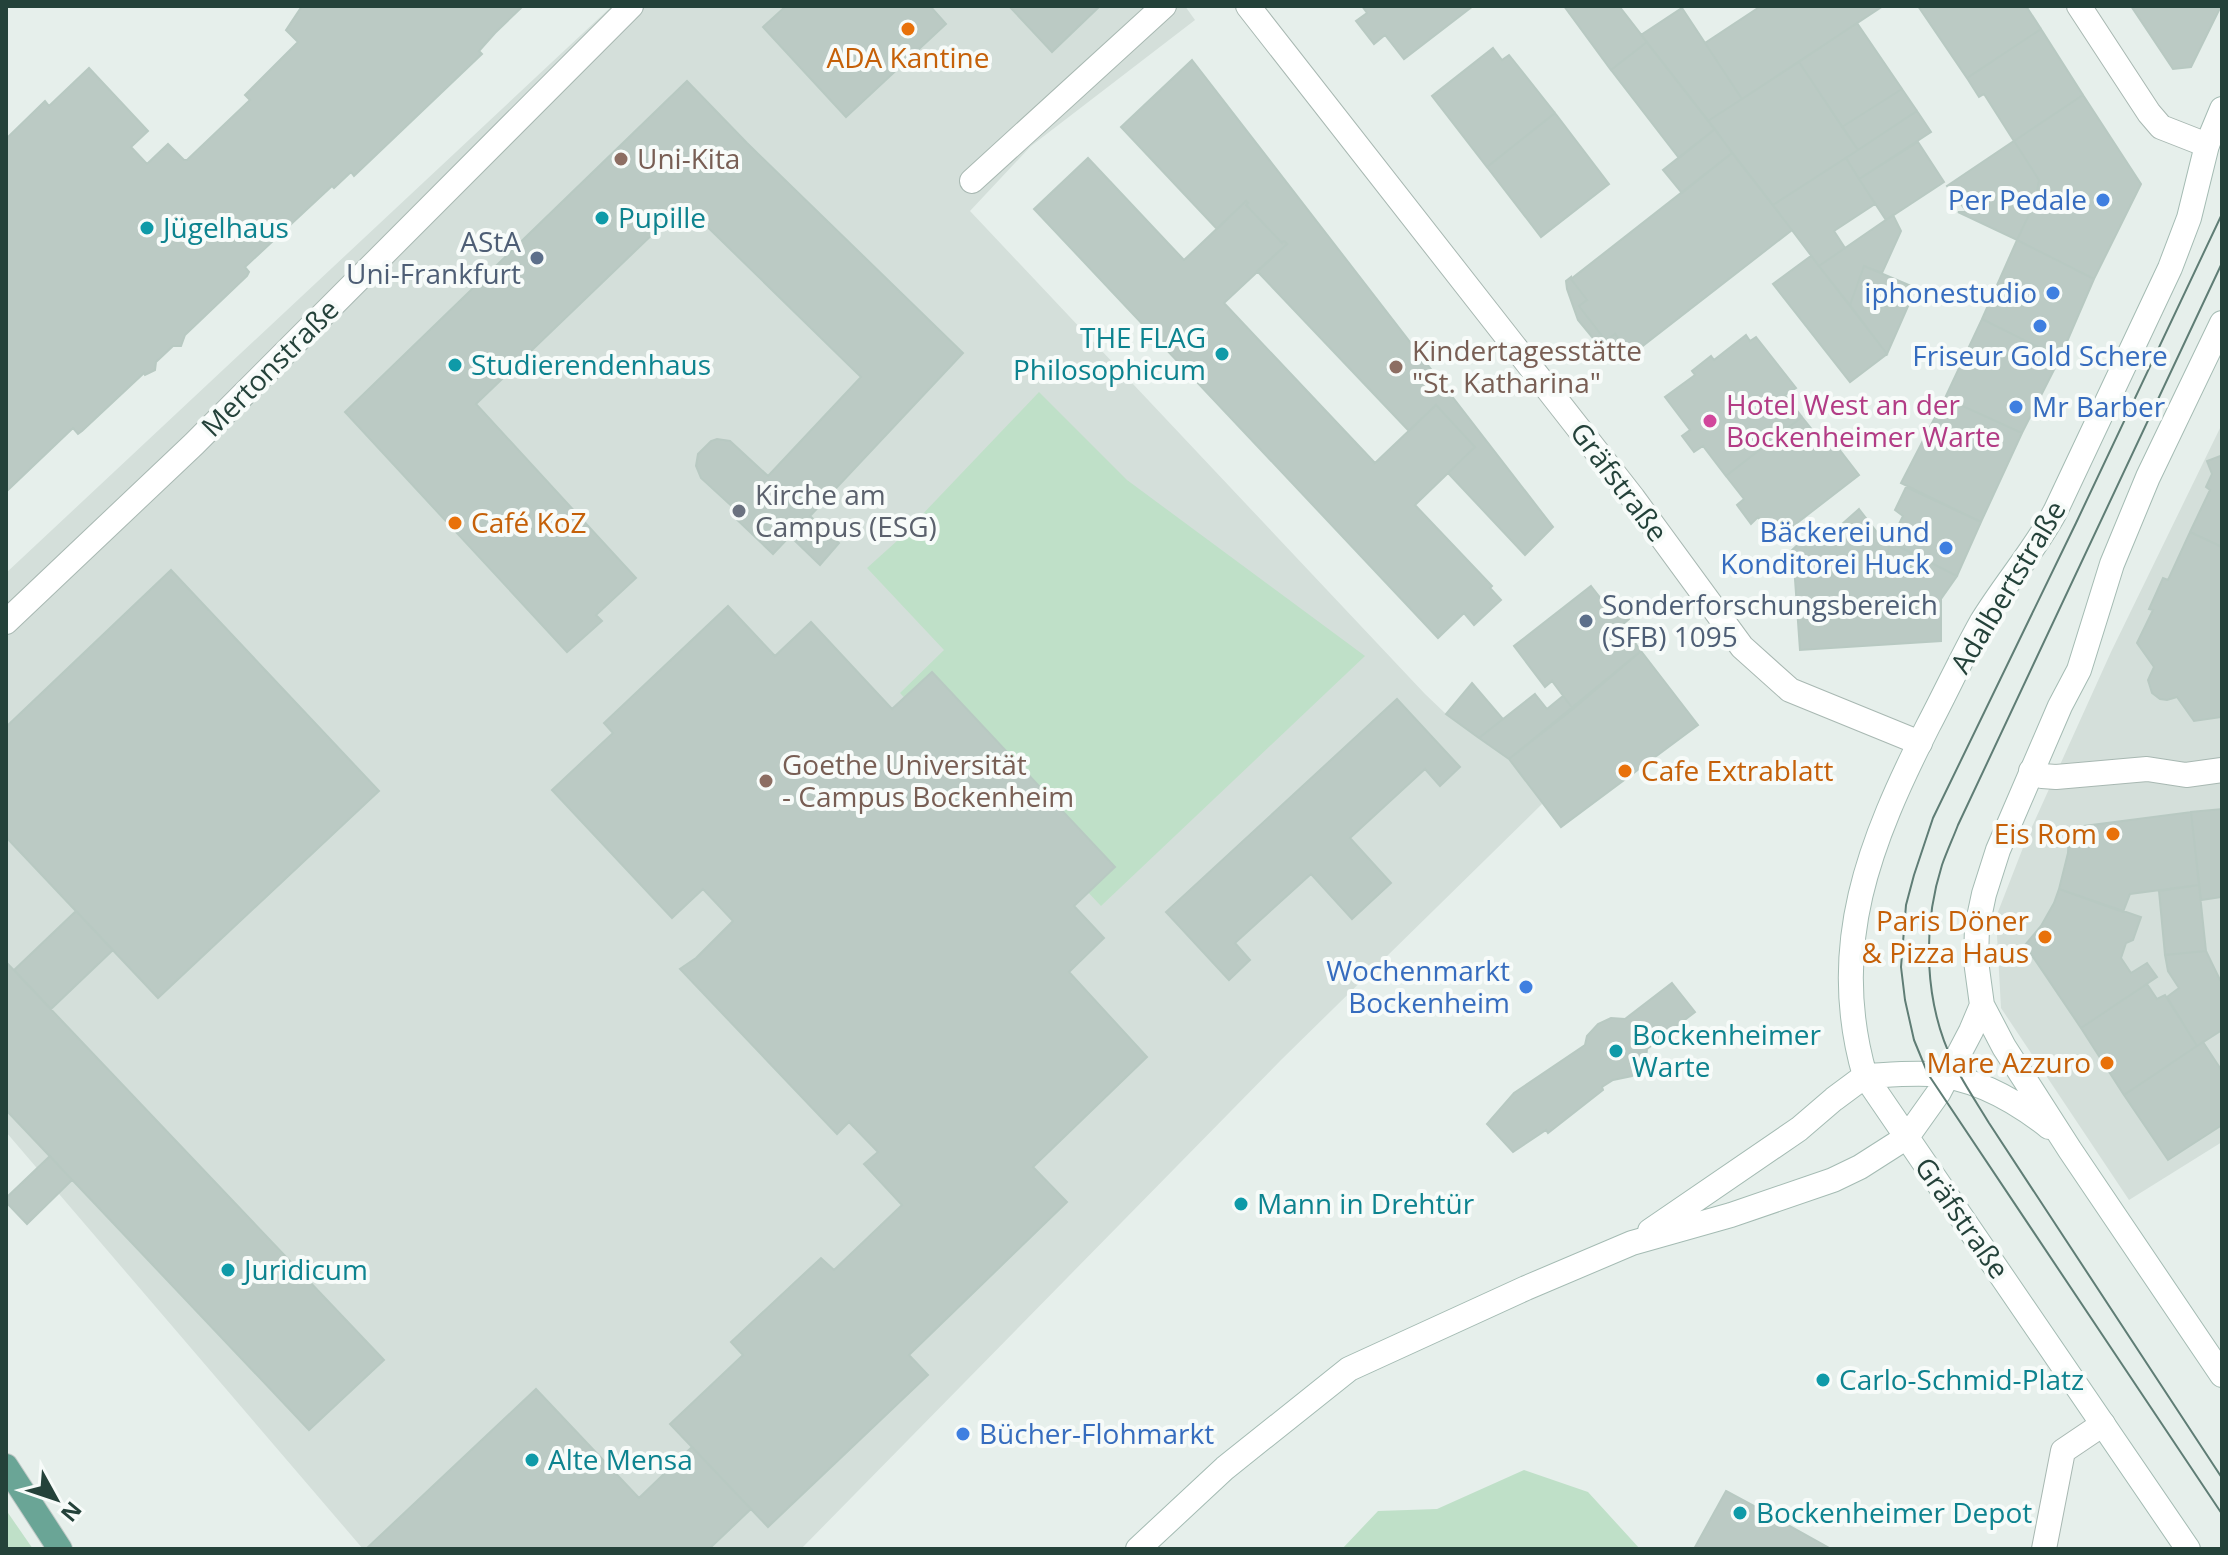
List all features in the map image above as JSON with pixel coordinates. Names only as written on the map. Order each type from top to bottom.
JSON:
[{"type":"main road","points":[[6,1466],[60,1549]]},
{"type":"street","name":"Mertonstraße","points":[[6,622],[194,444],[631,6]]},
{"type":"street","points":[[972,181],[1164,6]]},
{"type":"street","name":"Gräfstraße","points":[[1248,6],[1633,498],[1742,647],[1790,690],[1920,743]]},
{"type":"street","points":[[2079,6],[2161,127],[2207,145]]},
{"type":"street","name":"Adalbertstraße","points":[[1865,1076],[1853,1024],[1852,947],[1861,886],[1882,824],[1981,624],[2041,538],[2055,512],[2170,268],[2189,218],[2207,145],[2222,109]]},
{"type":"street","points":[[2222,323],[2148,477],[2112,564],[2079,670],[1998,850],[1977,927],[1976,961],[1982,1005],[2004,1047],[2222,1375]]},
{"type":"street","points":[[2031,771],[2056,777],[2147,769],[2186,775],[2222,770]]},
{"type":"street","points":[[1138,1549],[1225,1468],[1349,1369],[1632,1243],[1731,1215],[1833,1180],[1907,1137],[1939,1092],[1982,1005]]},
{"type":"street","points":[[1632,1243],[1799,1129],[1865,1076],[1928,1074],[1983,1086],[2048,1126],[2070,1150]]},
{"type":"street","name":"Gräfstraße","points":[[1865,1076],[2188,1549]]},
{"type":"street","points":[[2044,1549],[2063,1451],[2103,1424]]},
{"type":"shaded area","name":"Goethe Universität - Campus Bockenheim","points":[[612,6],[1185,6],[1195,20],[1031,146],[970,211],[1425,694],[1446,714],[1509,759],[1543,803],[1281,1060],[801,1549],[363,1549],[6,1132],[6,573]]},
{"type":"shaded area","points":[[2222,424],[2222,1142],[2129,1200],[2001,1008],[1996,917],[2026,840],[2111,652]]},
{"type":"green space","points":[[1039,392],[1127,480],[1365,656],[1101,906],[900,693],[944,650],[867,568],[898,540]]},
{"type":"green space","points":[[1524,1470],[1588,1492],[1640,1549],[1342,1549],[1378,1511],[1437,1509]]},
{"type":"green space","points":[[6,1510],[33,1549],[6,1549]]},
{"type":"building","name":"Jügelhaus","points":[[302,6],[523,6],[479,51],[482,54],[354,176],[351,172],[334,188],[332,186],[245,267],[249,272],[247,276],[185,335],[181,346],[173,346],[156,362],[155,370],[144,373],[82,431],[78,434],[73,428],[6,492],[6,139],[45,101],[49,106],[89,68],[148,131],[131,147],[147,164],[168,144],[187,160],[250,100],[245,95],[298,42],[286,30]]},
{"type":"building","points":[[786,6],[930,6],[946,24],[846,117],[763,27]]},
{"type":"building","points":[[1009,6],[1100,6],[1052,52]]},
{"type":"building","points":[[1362,6],[1473,6],[1404,59],[1385,35],[1374,44],[1356,21],[1367,13]]},
{"type":"building","points":[[1564,6],[1619,6],[1647,42],[1611,70]]},
{"type":"building","points":[[1761,6],[1883,6],[1742,99],[1705,43]]},
{"type":"building","points":[[1918,6],[2026,6],[2041,29],[1967,78]]},
{"type":"building","points":[[2131,6],[2221,6],[2191,67],[2173,69]]},
{"type":"building","points":[[1682,8],[1742,99],[1708,121],[1641,35]]},
{"type":"building","points":[[1857,23],[1902,89],[1842,127],[1799,62]]},
{"type":"building","points":[[2041,29],[2083,95],[2014,141],[1984,94],[1979,97],[1967,78]]},
{"type":"building","points":[[1647,42],[1715,129],[1679,158],[1611,70]]},
{"type":"building","points":[[1493,48],[1502,60],[1509,55],[1555,113],[1487,167],[1432,96]]},
{"type":"building","points":[[1192,60],[1553,527],[1525,555],[1448,473],[1475,447],[1436,405],[1409,431],[1257,271],[1287,244],[1282,243],[1246,205],[1246,201],[1217,229],[1121,127]]},
{"type":"building","points":[[1799,62],[1858,150],[1773,205],[1708,121]]},
{"type":"building","name":"Studierendenhaus","points":[[687,81],[963,353],[810,516],[839,543],[820,565],[790,536],[773,554],[732,515],[736,510],[701,478],[696,466],[698,454],[711,441],[730,441],[768,476],[861,377],[684,204],[476,404],[636,578],[596,615],[602,621],[567,652],[345,412]]},
{"type":"building","points":[[1902,89],[1917,111],[1858,150],[1842,127]]},
{"type":"building","points":[[2083,95],[2141,184],[2094,279],[2017,240],[2035,202],[2039,180],[2014,141]]},
{"type":"building","points":[[1917,111],[1931,132],[1859,179],[1846,158]]},
{"type":"building","points":[[1555,113],[1609,184],[1541,237],[1487,167]]},
{"type":"building","points":[[1715,129],[1732,153],[1682,193],[1663,170]]},
{"type":"building","points":[[2014,141],[2039,180],[2035,202],[2017,240],[1958,212],[1967,212],[1947,186]]},
{"type":"building","points":[[1918,142],[1944,182],[1886,220],[1859,179]]},
{"type":"building","points":[[1732,153],[1792,230],[1631,355],[1615,334],[1606,341],[1579,306],[1587,300],[1571,279]]},
{"type":"building","name":"THE FLAG Philosophicum","points":[[1088,158],[1184,260],[1246,201],[1246,205],[1282,243],[1287,244],[1224,303],[1375,463],[1436,405],[1475,447],[1415,505],[1492,586],[1490,588],[1501,600],[1474,625],[1464,613],[1438,638],[1034,209]]},
{"type":"building","points":[[1846,158],[1875,204],[1834,231],[1845,248],[1819,266],[1773,205]]},
{"type":"building","points":[[1893,215],[1901,231],[1882,273],[1864,266],[1850,305],[1819,266]]},
{"type":"building","points":[[2017,240],[2094,279],[2060,358],[1982,319]]},
{"type":"building","points":[[1811,256],[1887,354],[1850,382],[1773,284]]},
{"type":"building","points":[[1864,266],[1916,288],[1887,354],[1850,305]]},
{"type":"building","points":[[1571,277],[1587,300],[1579,306],[1606,341],[1615,334],[1634,358],[1628,362],[1614,356],[1597,343],[1578,320],[1567,289],[1566,281]]},
{"type":"building","points":[[1982,319],[2060,358],[2022,433],[1945,398]]},
{"type":"building","points":[[1746,335],[1750,341],[1756,337],[1796,388],[1785,395],[1802,417],[1726,476],[1703,446],[1694,452],[1682,436],[1690,430],[1665,397],[1695,375],[1692,371],[1711,356],[1714,360]]},
{"type":"building","points":[[1945,398],[2022,433],[1981,522],[1901,483]]},
{"type":"building","points":[[1802,417],[1818,437],[1825,431],[1859,475],[1775,540],[1758,517],[1751,524],[1737,505],[1744,499],[1726,476]]},
{"type":"building","points":[[2220,456],[2222,547],[2190,532],[2210,490],[2206,487],[2212,474],[2207,461]]},
{"type":"building","points":[[1906,487],[1981,522],[1957,576],[1890,542],[1903,516],[1895,510]]},
{"type":"building","points":[[1859,509],[1876,531],[1890,542],[1887,558],[1855,560],[1855,570],[1794,565],[1787,555],[1807,536],[1823,541]]},
{"type":"building","points":[[2190,532],[2222,547],[2222,717],[2194,721],[2177,697],[2160,699],[2152,693],[2148,680],[2154,667],[2137,643],[2153,610],[2149,609],[2163,578],[2168,580]]},
{"type":"building","points":[[1890,542],[1957,576],[1941,599],[1941,641],[1800,650],[1794,565],[1855,570],[1855,560],[1887,558]]},
{"type":"building","points":[[171,570],[379,791],[158,998],[6,837],[6,727]]},
{"type":"building","points":[[1591,586],[1609,609],[1616,603],[1629,619],[1622,625],[1641,651],[1573,709],[1552,681],[1545,687],[1514,646]]},
{"type":"building","points":[[728,606],[775,656],[811,622],[892,709],[932,672],[1115,867],[1074,906],[1104,938],[1069,972],[1147,1057],[1033,1167],[1067,1202],[909,1355],[928,1375],[768,1527],[670,1424],[743,1355],[731,1342],[821,1258],[834,1270],[902,1205],[864,1164],[878,1152],[849,1122],[837,1134],[680,969],[696,958],[733,921],[703,889],[672,918],[552,790],[613,733],[604,723]]},
{"type":"building","points":[[1641,651],[1698,725],[1561,827],[1509,759]]},
{"type":"building","points":[[1472,683],[1503,719],[1479,738],[1446,714]]},
{"type":"building","points":[[1535,694],[1547,709],[1563,696],[1573,709],[1509,759],[1479,738]]},
{"type":"building","points":[[1397,699],[1460,767],[1440,786],[1425,769],[1350,838],[1391,883],[1352,919],[1311,874],[1235,943],[1250,960],[1229,980],[1166,912]]},
{"type":"building","points":[[2222,809],[2222,897],[2201,900],[2191,812]]},
{"type":"building","points":[[2191,812],[2199,885],[2130,894],[2123,912],[2059,889],[2068,853],[2069,828]]},
{"type":"building","points":[[2199,885],[2206,951],[2165,955],[2159,891]]},
{"type":"building","points":[[2059,889],[2141,917],[2133,940],[2126,943],[2121,958],[2131,973],[2147,963],[2157,977],[2081,1028],[2025,945],[2041,926]]},
{"type":"building","points":[[76,911],[113,950],[51,1009],[14,970]]},
{"type":"building","points":[[2206,951],[2222,984],[2222,1030],[2197,1046],[2167,997],[2179,988],[2168,971],[2165,955]]},
{"type":"building","name":"Juridicum","points":[[6,962],[384,1360],[309,1430],[6,1110]]},
{"type":"building","points":[[1672,983],[1695,1012],[1647,1049],[1646,1059],[1632,1076],[1613,1080],[1602,1087],[1603,1090],[1548,1133],[1546,1130],[1513,1152],[1487,1124],[1514,1093],[1585,1045],[1587,1036],[1598,1024],[1611,1018],[1625,1019]]},
{"type":"building","points":[[2147,984],[2157,999],[2165,995],[2197,1046],[2124,1095],[2081,1028]]},
{"type":"building","points":[[2203,1042],[2222,1071],[2222,1125],[2168,1160],[2124,1095]]},
{"type":"building","points":[[50,1156],[72,1180],[27,1224],[6,1202],[6,1198]]},
{"type":"building","name":"Alte Mensa","points":[[536,1389],[639,1498],[692,1447],[751,1509],[709,1549],[366,1549]]},
{"type":"building","name":"Bockenheimer Depot","points":[[1726,1491],[1752,1505],[1831,1549],[1694,1549]]},
{"type":"tram line","points":[[2222,214],[1933,818],[1906,905],[1901,967],[1914,1040],[1928,1074],[2222,1514]]},
{"type":"tram line","points":[[2222,263],[1958,825],[1942,865],[1931,914],[1929,940],[1929,966],[1937,1016],[1958,1071],[2222,1478]]},
{"type":"place","name":"ADA Kantine","points":[[908,29]]},
{"type":"place","name":"Uni-Kita","points":[[621,159]]},
{"type":"place","name":"Per Pedale","points":[[2103,200]]},
{"type":"place","name":"Pupille","points":[[602,218]]},
{"type":"place","name":"Jügelhaus","points":[[147,228]]},
{"type":"place","name":"AStA Uni-Frankfurt","points":[[537,258]]},
{"type":"place","name":"iphonestudio","points":[[2053,293]]},
{"type":"place","name":"Friseur Gold Schere","points":[[2040,326]]},
{"type":"place","name":"THE FLAG Philosophicum","points":[[1222,354]]},
{"type":"place","name":"Studierendenhaus","points":[[455,365]]},
{"type":"place","name":"Kindertagesstätte \"St. Katharina\"","points":[[1396,367]]},
{"type":"place","name":"Mr Barber","points":[[2016,407]]},
{"type":"place","name":"Hotel West an der Bockenheimer Warte","points":[[1710,421]]},
{"type":"place","name":"Kirche am Campus (ESG)","points":[[739,511]]},
{"type":"place","name":"Café KoZ","points":[[455,523]]},
{"type":"place","name":"Bäckerei und Konditorei Huck","points":[[1946,548]]},
{"type":"place","name":"Sonderforschungsbereich (SFB) 1095","points":[[1586,621]]},
{"type":"place","name":"Cafe Extrablatt","points":[[1625,771]]},
{"type":"place","name":"Goethe Universität - Campus Bockenheim","points":[[766,781]]},
{"type":"place","name":"Eis Rom","points":[[2113,834]]},
{"type":"place","name":"Paris Döner & Pizza Haus","points":[[2045,937]]},
{"type":"place","name":"Wochenmarkt Bockenheim","points":[[1526,987]]},
{"type":"place","name":"Bockenheimer Warte","points":[[1616,1051]]},
{"type":"place","name":"Mare Azzuro","points":[[2107,1063]]},
{"type":"place","name":"Mann in Drehtür","points":[[1241,1204]]},
{"type":"place","name":"Juridicum","points":[[228,1270]]},
{"type":"place","name":"Carlo-Schmid-Platz","points":[[1823,1380]]},
{"type":"place","name":"Bücher-Flohmarkt","points":[[963,1434]]},
{"type":"place","name":"Alte Mensa","points":[[532,1460]]},
{"type":"place","name":"Bockenheimer Depot","points":[[1740,1513]]}]
